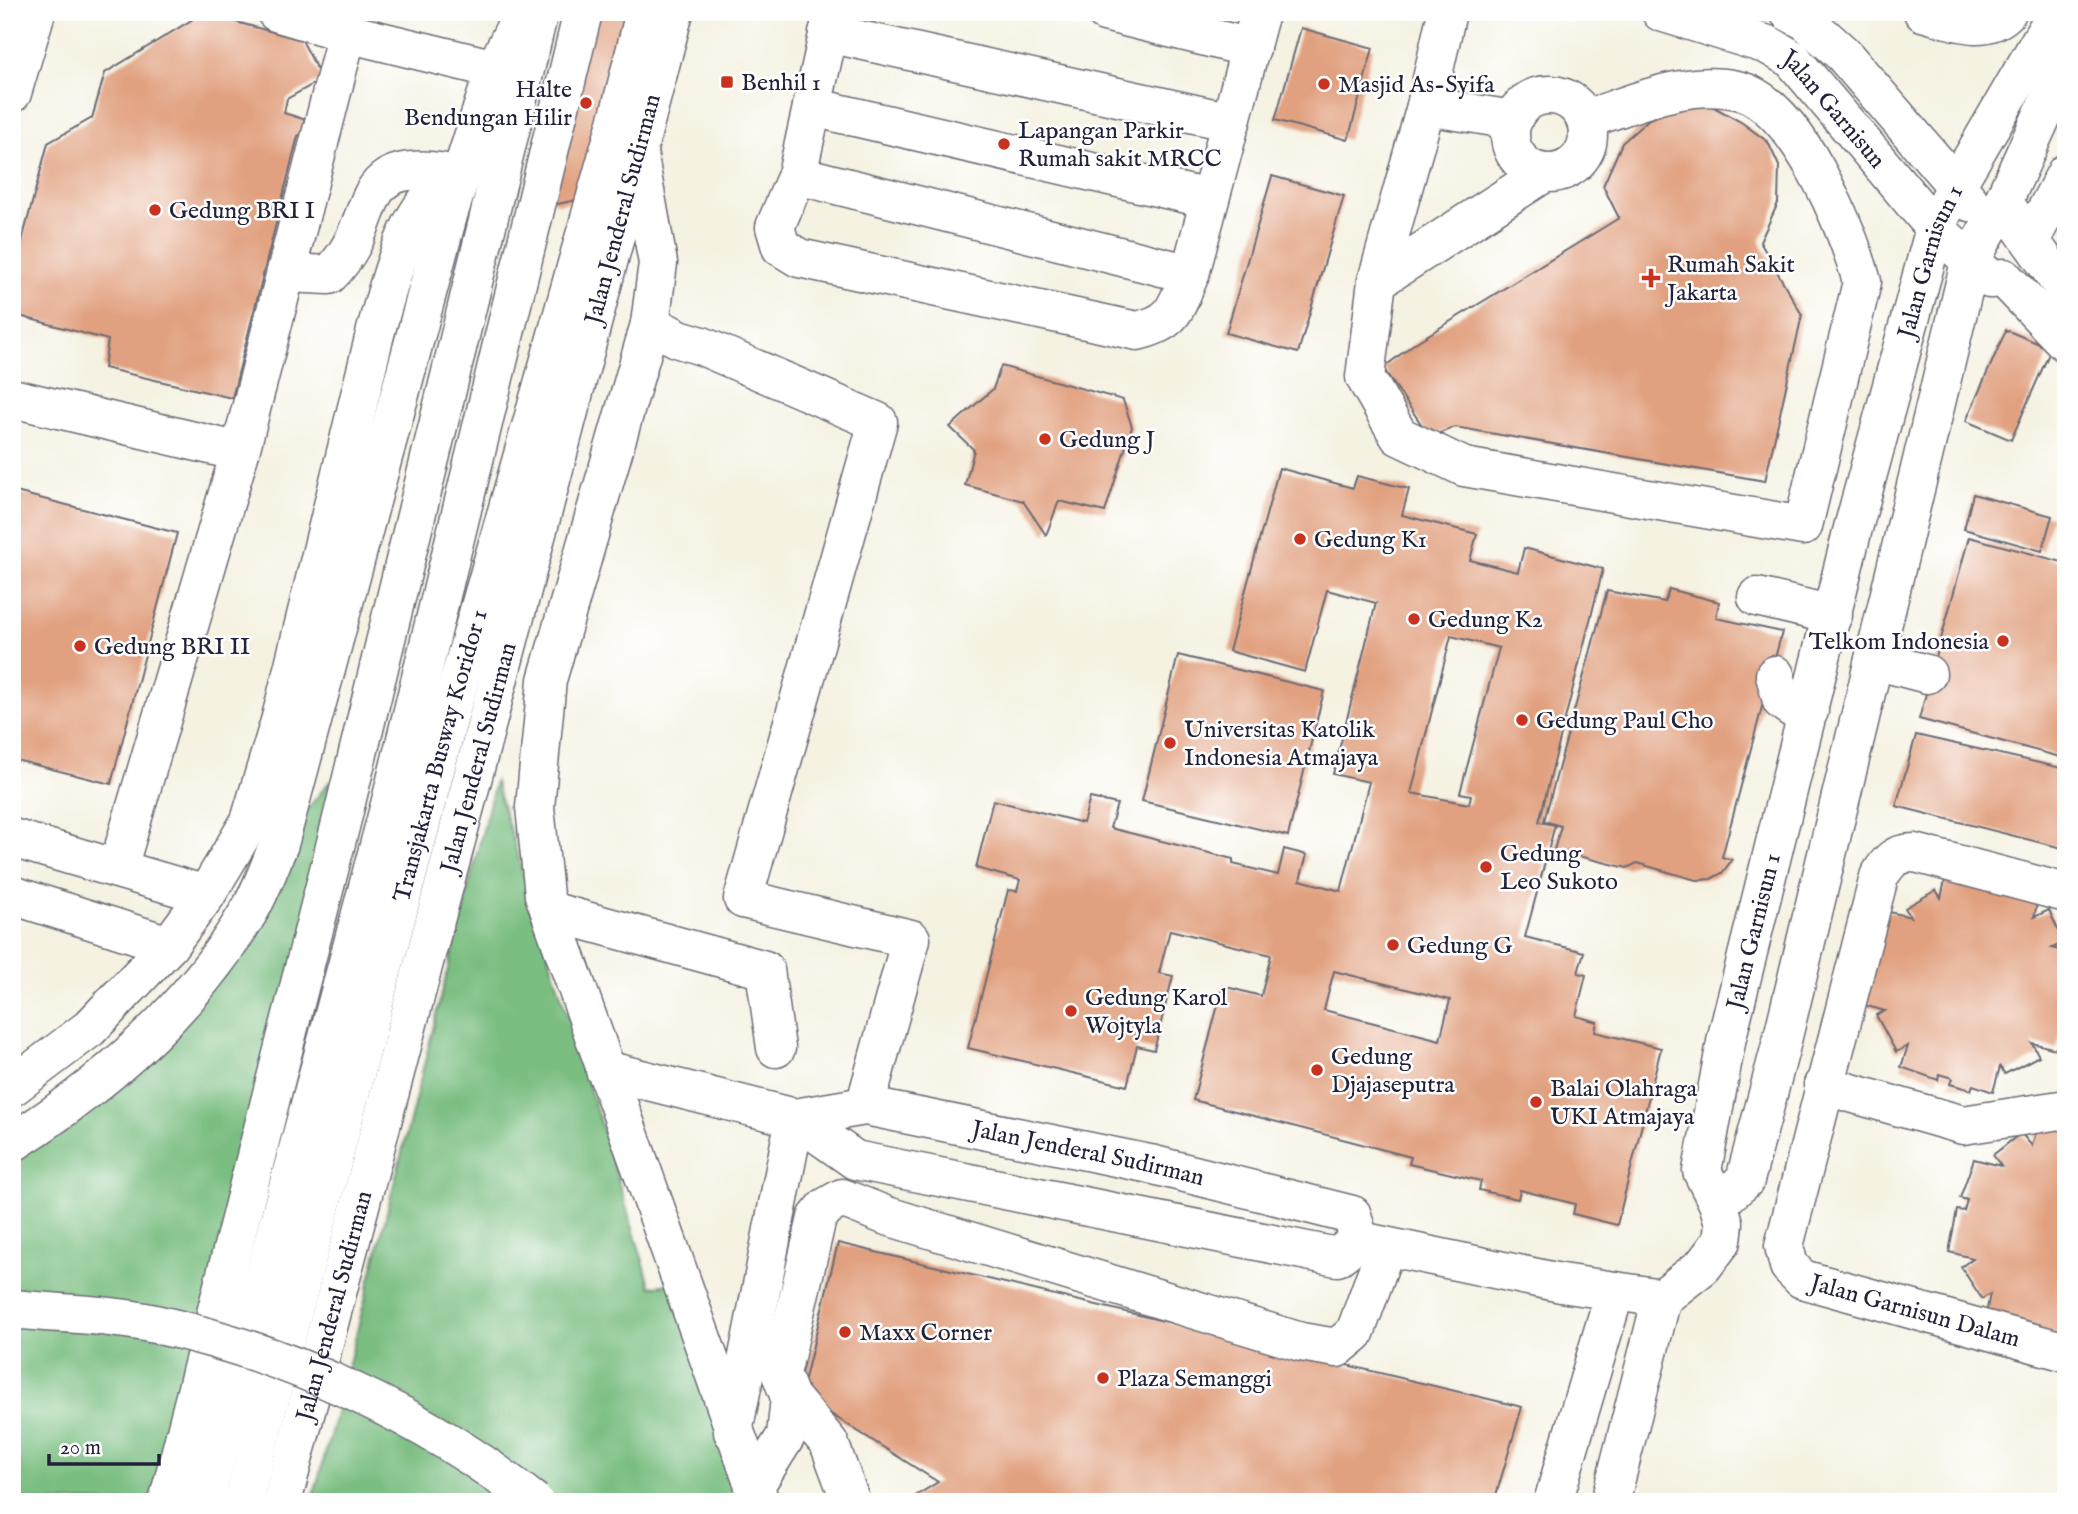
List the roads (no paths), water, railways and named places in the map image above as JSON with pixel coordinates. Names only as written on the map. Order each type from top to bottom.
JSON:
[{"type":"main road","points":[[12,93],[36,12]]},
{"type":"main road","points":[[275,12],[347,33],[495,69]]},
{"type":"main road","points":[[12,1143],[130,1057],[186,998],[249,911],[279,844],[461,176],[495,69],[523,12]]},
{"type":"main road","points":[[167,1502],[342,819],[539,12]]},
{"type":"main road","name":"Transjakarta Busway Koridor 1","points":[[204,1502],[391,801],[583,12]]},
{"type":"main road","name":"Transjakarta Busway Koridor 1","points":[[243,1502],[448,720],[645,12]]},
{"type":"main road","name":"Jalan Jenderal Sudirman","points":[[282,1502],[674,12]]},
{"type":"main road","points":[[1105,12],[1255,30],[1231,122],[1209,200],[1190,274],[1173,312],[1161,326],[1137,331],[799,258],[781,247],[775,227],[797,174],[831,23],[1231,122]]},
{"type":"main road","points":[[1447,12],[1426,106],[1377,281],[1365,377],[1399,436],[1464,467],[1852,533],[1902,544]]},
{"type":"main road","name":"Jalan Garnisun","points":[[1661,12],[1768,45],[1792,59],[1935,228],[1990,279],[2004,278]]},
{"type":"main road","name":"Jalan Garnisun","points":[[1789,12],[1806,21],[1843,54],[1956,186],[1997,214]]},
{"type":"main road","points":[[1923,12],[1982,26],[1999,20],[2007,12]]},
{"type":"main road","name":"Jalan Garnisun 1","points":[[1662,1298],[1717,1252],[1724,1230],[1718,1203],[1702,1171],[1727,1037],[1852,533],[1921,290],[1935,228],[1956,186],[2057,12]]},
{"type":"main road","points":[[118,868],[240,452],[347,33]]},
{"type":"main road","name":"Jalan Garnisun 1","points":[[1718,1203],[1745,1180],[1780,1049],[1970,262],[1997,214],[2066,63]]},
{"type":"main road","points":[[1586,119],[1681,88],[1738,90],[1773,109],[1809,157],[1852,243],[1862,282],[1803,526]]},
{"type":"main road","points":[[1377,281],[1544,173],[1570,167],[1581,158],[1587,146],[1586,119],[1569,100],[1545,95],[1523,105],[1513,120],[1510,138],[1513,151],[1520,162],[1544,173]]},
{"type":"main road","points":[[1426,106],[1513,120]]},
{"type":"main road","points":[[812,107],[1209,200]]},
{"type":"main road","points":[[638,152],[658,263],[650,324],[547,680],[535,807],[544,895],[757,1494]]},
{"type":"main road","points":[[286,273],[329,275],[350,250],[371,194],[397,172],[431,169],[461,176]]},
{"type":"main road","points":[[2031,239],[2066,173]]},
{"type":"main road","points":[[797,174],[1190,274]]},
{"type":"main road","points":[[12,1087],[90,1028],[169,945],[206,895],[250,821],[281,718],[374,334],[391,277],[419,211],[432,196],[461,176]]},
{"type":"main road","points":[[1997,214],[2031,239],[2047,267],[2066,291]]},
{"type":"main road","points":[[1997,214],[2007,261],[2004,278],[2066,343]]},
{"type":"main road","points":[[1862,282],[1921,290]]},
{"type":"main road","points":[[650,324],[679,340],[702,346],[878,422],[743,899],[911,939],[865,1106]]},
{"type":"main road","points":[[12,398],[240,452]]},
{"type":"main road","points":[[1757,597],[1833,615]]},
{"type":"main road","points":[[1823,657],[1927,674]]},
{"type":"main road","points":[[1774,675],[1782,701],[1792,708],[1809,711]]},
{"type":"main road","points":[[12,838],[206,895]]},
{"type":"main road","name":"Jalan Garnisun Dalam","points":[[2066,893],[1915,853],[1901,853],[1889,859],[1879,877],[1785,1234],[1785,1256],[1794,1273],[1802,1279],[2066,1352]]},
{"type":"main road","points":[[12,895],[169,945]]},
{"type":"main road","points":[[550,911],[765,970],[776,1048]]},
{"type":"main road","points":[[1780,1049],[1826,1074],[1963,1125],[2064,1104]]},
{"type":"main road","name":"Jalan Jenderal Sudirman","points":[[606,1070],[795,1118],[855,1160],[1337,1257],[1373,1243],[1352,1214],[1150,1164],[865,1106],[795,1118]]},
{"type":"main road","points":[[733,1432],[795,1118]]},
{"type":"main road","points":[[850,1502],[829,1443],[790,1397],[781,1374],[817,1218],[826,1207],[842,1198],[887,1216],[1301,1342],[1335,1355],[1355,1333],[1373,1243],[1662,1298],[1610,1502]]},
{"type":"main road","points":[[1553,1502],[1615,1291]]},
{"type":"main road","points":[[12,1309],[153,1324],[225,1342],[343,1386],[490,1466],[534,1502]]},
{"type":"main road","points":[[757,1494],[786,1436],[790,1397]]},
{"type":"place","name":"Benhil 1","points":[[727,82]]},
{"type":"place","name":"Masjid As-Syifa","points":[[1324,84]]},
{"type":"place","name":"Halte Bendungan Hilir","points":[[586,103]]},
{"type":"place","name":"Lapangan Parkir Rumah sakit MRCC","points":[[1004,144]]},
{"type":"place","name":"Gedung BRI I","points":[[155,210]]},
{"type":"place","name":"Rumah Sakit Jakarta","points":[[1651,278]]},
{"type":"place","name":"Gedung J","points":[[1045,439]]},
{"type":"place","name":"Gedung K1","points":[[1300,539]]},
{"type":"place","name":"Gedung K2","points":[[1414,619]]},
{"type":"place","name":"Telkom Indonesia","points":[[2003,641]]},
{"type":"place","name":"Gedung BRI II","points":[[80,646]]},
{"type":"place","name":"Gedung Paul Cho","points":[[1522,720]]},
{"type":"place","name":"Universitas Katolik Indonesia Atmajaya","points":[[1170,743]]},
{"type":"place","name":"Gedung Leo Sukoto","points":[[1486,867]]},
{"type":"place","name":"Gedung G","points":[[1393,945]]},
{"type":"place","name":"Gedung Karol Wojtyla","points":[[1071,1011]]},
{"type":"place","name":"Gedung Djajaseputra","points":[[1317,1070]]},
{"type":"place","name":"Balai Olahraga UKI Atmajaya","points":[[1536,1102]]},
{"type":"place","name":"Maxx Corner","points":[[845,1332]]},
{"type":"place","name":"Plaza Semanggi","points":[[1103,1378]]}]
